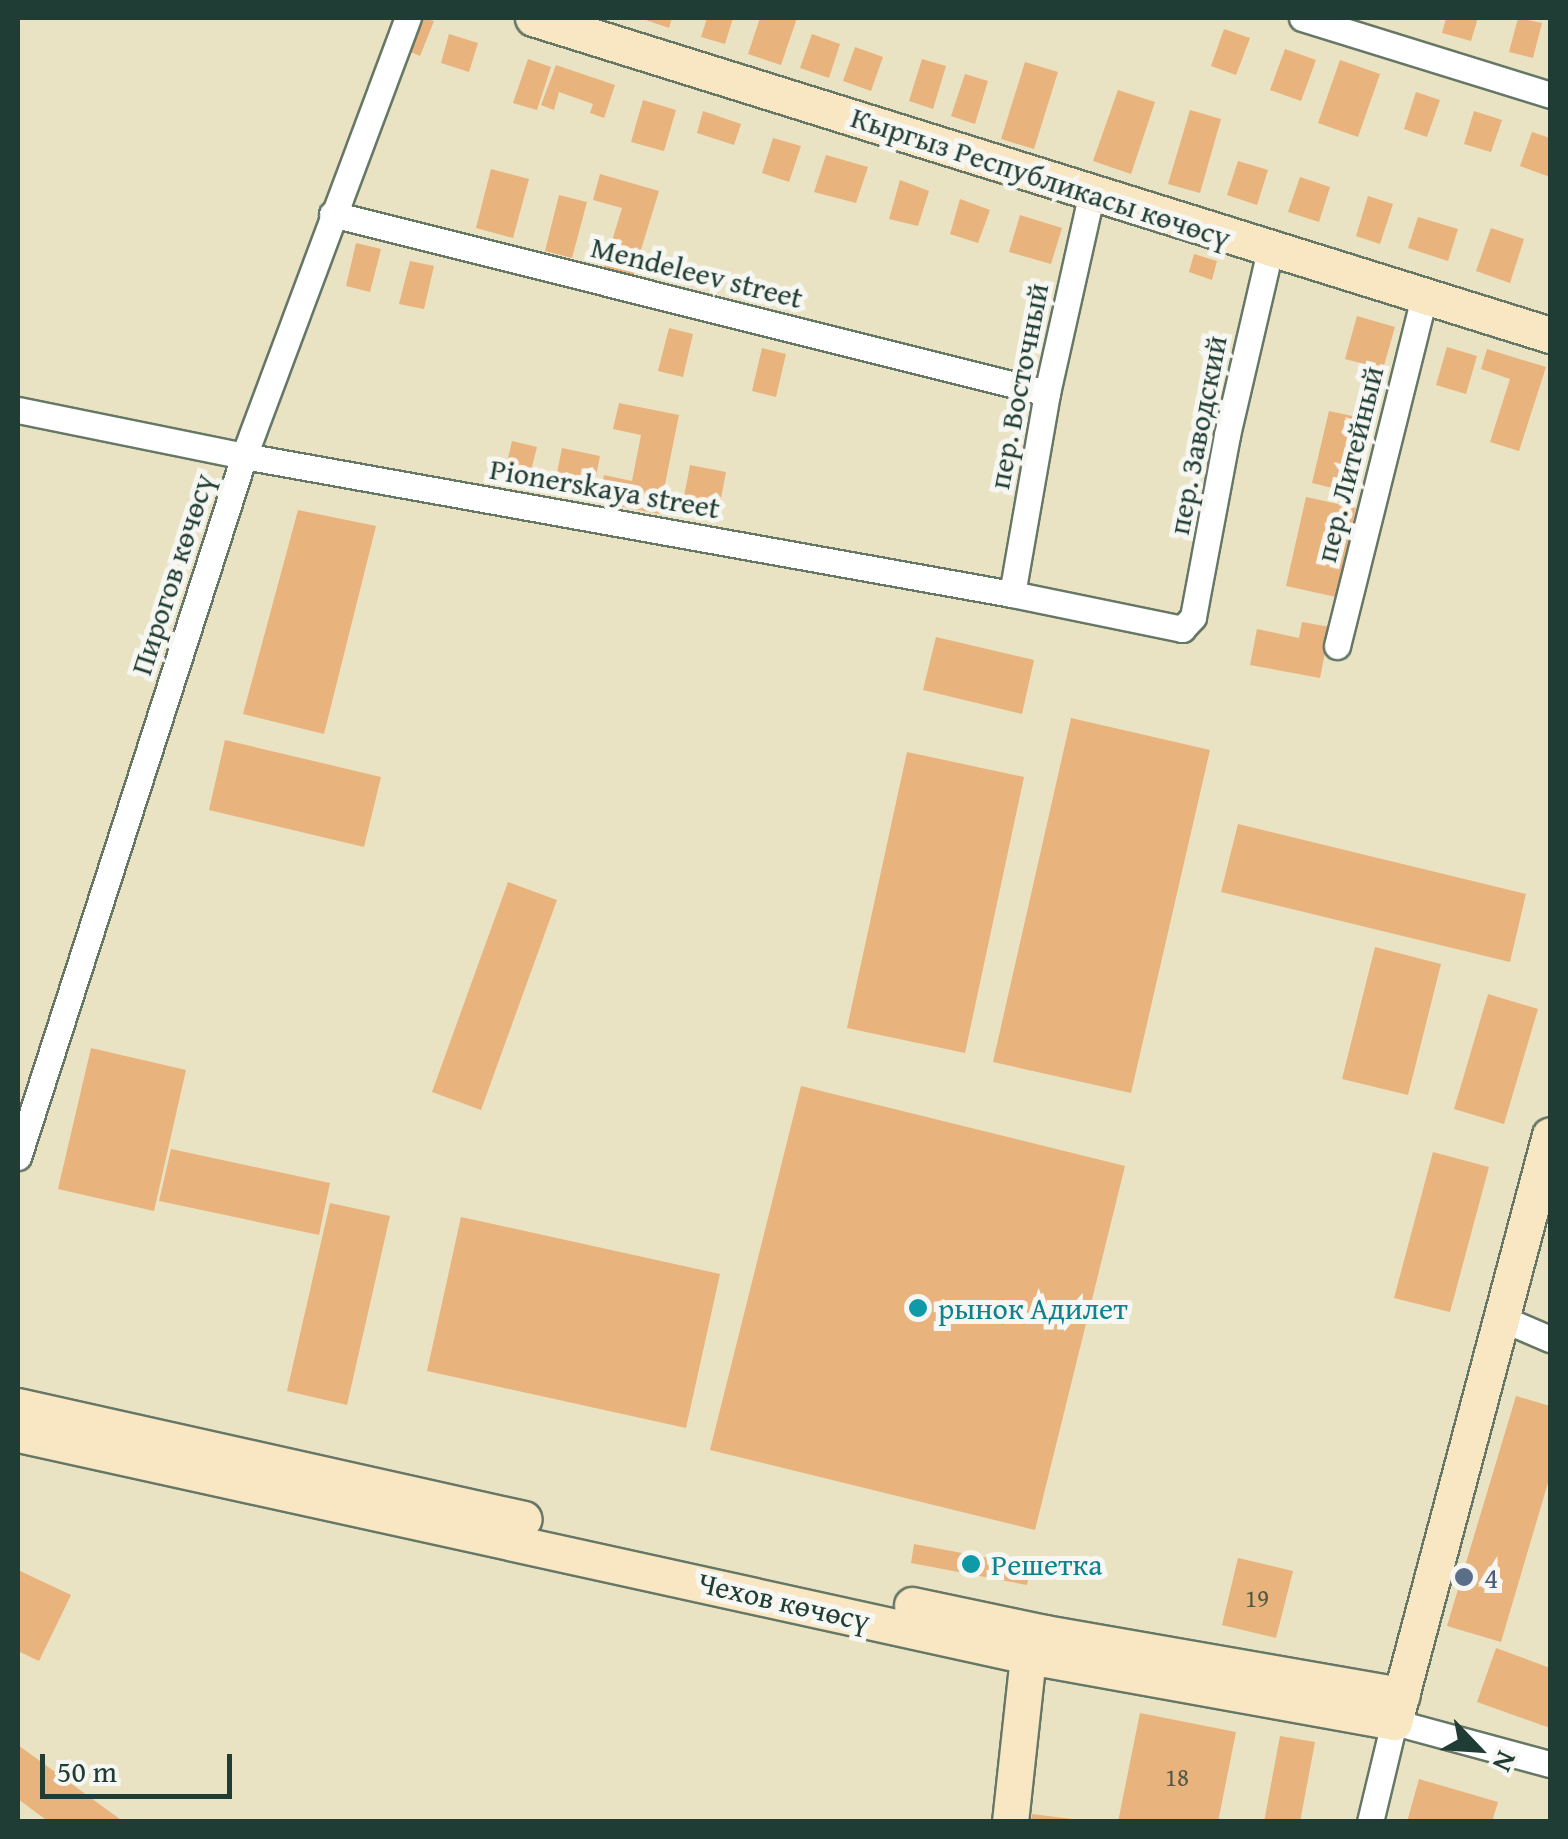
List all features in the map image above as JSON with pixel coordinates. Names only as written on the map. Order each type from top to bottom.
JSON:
[{"type":"main road","name":"Кыргыз Республикасы көчөсү","points":[[532,18],[1550,335]]},
{"type":"main road","points":[[1398,1709],[1550,1136]]},
{"type":"main road","name":"Чехов көчөсү","points":[[18,1406],[1036,1645]]},
{"type":"main road","name":"Чехов көчөсү","points":[[18,1434],[1036,1645],[1398,1709]]},
{"type":"main road","points":[[1010,1822],[1036,1645]]},
{"type":"street","name":"Пирогов көчөсү","points":[[18,1157],[244,456],[408,18]]},
{"type":"street","points":[[1302,18],[1550,95]]},
{"type":"street","name":"пер. Восточный","points":[[1012,594],[1046,393],[1092,190]]},
{"type":"street","name":"Mendeleev street","points":[[332,214],[1046,393]]},
{"type":"street","name":"пер. Заводский","points":[[1182,630],[1194,617],[1226,435],[1270,250]]},
{"type":"street","name":"пер. Литейный","points":[[1337,646],[1424,297]]},
{"type":"street","name":"Pionerskaya street","points":[[18,410],[244,456],[1012,594],[1182,630]]},
{"type":"street","points":[[1503,1319],[1550,1338]]},
{"type":"street","points":[[1370,1822],[1398,1709]]},
{"type":"street","name":"Чехов көчөсү","points":[[1398,1709],[1550,1764]]},
{"type":"building","points":[[420,18],[434,21],[420,56],[406,50]]},
{"type":"building","points":[[640,18],[672,18],[669,28]]},
{"type":"building","points":[[707,18],[733,18],[725,44],[701,37]]},
{"type":"building","points":[[760,18],[797,18],[781,65],[748,54]]},
{"type":"building","points":[[1446,18],[1478,18],[1471,41],[1442,33]]},
{"type":"building","points":[[1518,18],[1542,23],[1533,58],[1509,52]]},
{"type":"building","points":[[1224,29],[1250,38],[1236,75],[1211,66]]},
{"type":"building","points":[[449,34],[478,43],[469,72],[441,63]]},
{"type":"building","points":[[812,34],[840,44],[829,78],[800,68]]},
{"type":"building","points":[[855,47],[883,57],[871,91],[843,81]]},
{"type":"building","points":[[1285,49],[1316,60],[1301,101],[1270,90]]},
{"type":"building","points":[[528,59],[551,67],[537,110],[513,103]]},
{"type":"building","points":[[922,59],[946,66],[933,109],[909,101]]},
{"type":"building","points":[[1340,60],[1380,74],[1358,137],[1318,123]]},
{"type":"building","points":[[1025,62],[1058,72],[1034,149],[1001,139]]},
{"type":"building","points":[[556,65],[615,85],[604,118],[590,113],[593,104],[559,92],[554,110],[541,105]]},
{"type":"building","points":[[965,74],[988,81],[975,124],[951,116]]},
{"type":"building","points":[[1118,90],[1155,102],[1131,174],[1093,161]]},
{"type":"building","points":[[1416,92],[1440,100],[1427,137],[1404,129]]},
{"type":"building","points":[[643,100],[676,110],[664,151],[631,142]]},
{"type":"building","points":[[1190,110],[1221,119],[1200,193],[1168,184]]},
{"type":"building","points":[[703,111],[741,124],[734,145],[697,133]]},
{"type":"building","points":[[1474,111],[1502,120],[1491,152],[1464,144]]},
{"type":"building","points":[[1532,132],[1550,138],[1550,177],[1520,166]]},
{"type":"building","points":[[773,138],[801,146],[789,182],[762,173]]},
{"type":"building","points":[[826,155],[868,167],[856,203],[814,192]]},
{"type":"building","points":[[1238,161],[1268,170],[1257,205],[1227,195]]},
{"type":"building","points":[[491,169],[529,179],[513,238],[476,228]]},
{"type":"building","points":[[600,174],[659,191],[633,276],[604,267],[622,208],[593,200]]},
{"type":"building","points":[[1300,177],[1330,187],[1319,222],[1288,212]]},
{"type":"building","points":[[900,180],[929,191],[918,226],[889,219]]},
{"type":"building","points":[[559,195],[587,202],[572,258],[545,251]]},
{"type":"building","points":[[1368,196],[1393,204],[1380,244],[1356,236]]},
{"type":"building","points":[[960,199],[990,210],[978,243],[950,234]]},
{"type":"building","points":[[1020,215],[1062,228],[1051,264],[1009,252]]},
{"type":"building","points":[[1418,217],[1458,229],[1448,261],[1408,248]]},
{"type":"building","points":[[1491,228],[1524,239],[1510,283],[1476,271]]},
{"type":"building","points":[[356,243],[381,249],[370,292],[346,286]]},
{"type":"building","points":[[1194,254],[1217,261],[1212,280],[1189,272]]},
{"type":"building","points":[[410,261],[434,266],[424,309],[399,304]]},
{"type":"building","points":[[1357,316],[1395,327],[1383,369],[1345,359]]},
{"type":"building","points":[[669,328],[693,334],[683,377],[658,371]]},
{"type":"building","points":[[1447,347],[1477,356],[1466,394],[1436,385]]},
{"type":"building","points":[[762,348],[786,354],[776,397],[752,391]]},
{"type":"building","points":[[1487,349],[1546,367],[1519,451],[1490,442],[1510,379],[1481,369]]},
{"type":"building","points":[[619,403],[679,415],[659,514],[599,502],[604,475],[632,481],[641,435],[613,429]]},
{"type":"building","points":[[1329,411],[1366,419],[1349,492],[1312,483]]},
{"type":"building","points":[[512,441],[537,447],[526,490],[502,484]]},
{"type":"building","points":[[562,448],[600,456],[592,496],[554,488]]},
{"type":"building","points":[[690,465],[726,472],[719,509],[683,502]]},
{"type":"building","points":[[1306,497],[1356,508],[1336,597],[1286,586]]},
{"type":"building","points":[[298,510],[376,526],[324,734],[243,714]]},
{"type":"building","points":[[1302,622],[1330,627],[1320,678],[1250,665],[1257,629],[1299,638]]},
{"type":"building","points":[[936,637],[1034,660],[1022,714],[923,690]]},
{"type":"building","points":[[1071,718],[1210,750],[1131,1093],[993,1062]]},
{"type":"building","points":[[225,740],[381,777],[364,847],[209,810]]},
{"type":"building","points":[[907,752],[1024,777],[965,1053],[847,1028]]},
{"type":"building","points":[[1238,824],[1526,894],[1510,962],[1221,892]]},
{"type":"building","points":[[508,882],[557,900],[481,1110],[432,1092]]},
{"type":"building","points":[[1375,947],[1441,964],[1408,1095],[1342,1079]]},
{"type":"building","points":[[1488,994],[1538,1009],[1504,1124],[1454,1109]]},
{"type":"building","points":[[91,1048],[186,1070],[154,1211],[58,1189]]},
{"type":"building","name":"рынок Адилет","points":[[801,1086],[1125,1166],[1035,1530],[710,1450]]},
{"type":"building","points":[[171,1149],[330,1183],[319,1235],[159,1201]]},
{"type":"building","points":[[1433,1152],[1489,1167],[1450,1312],[1394,1298]]},
{"type":"building","points":[[330,1203],[390,1216],[347,1405],[287,1391]]},
{"type":"building","points":[[461,1217],[720,1274],[686,1428],[427,1371]]},
{"type":"building","points":[[1516,1396],[1550,1406],[1550,1476],[1501,1642],[1447,1626]]},
{"type":"building","name":"Решетка","points":[[914,1544],[1031,1566],[1027,1585],[911,1563]]},
{"type":"building","points":[[1238,1558],[1293,1571],[1276,1638],[1222,1625]]},
{"type":"building","points":[[18,1570],[71,1595],[39,1661],[18,1651]]},
{"type":"building","points":[[1496,1648],[1550,1668],[1550,1728],[1477,1702]]},
{"type":"building","points":[[1140,1713],[1236,1732],[1218,1822],[1118,1822]]},
{"type":"building","points":[[1280,1736],[1315,1742],[1300,1822],[1264,1822]]},
{"type":"building","points":[[18,1745],[124,1822],[49,1822],[18,1799]]},
{"type":"building","points":[[1419,1779],[1498,1802],[1492,1822],[1407,1822]]},
{"type":"building","points":[[1032,1814],[1072,1819],[1072,1822],[1031,1822]]},
{"type":"place","name":"рынок Адилет","points":[[918,1308]]},
{"type":"place","name":"Решетка","points":[[971,1564]]},
{"type":"place","name":"4","points":[[1464,1577]]}]
